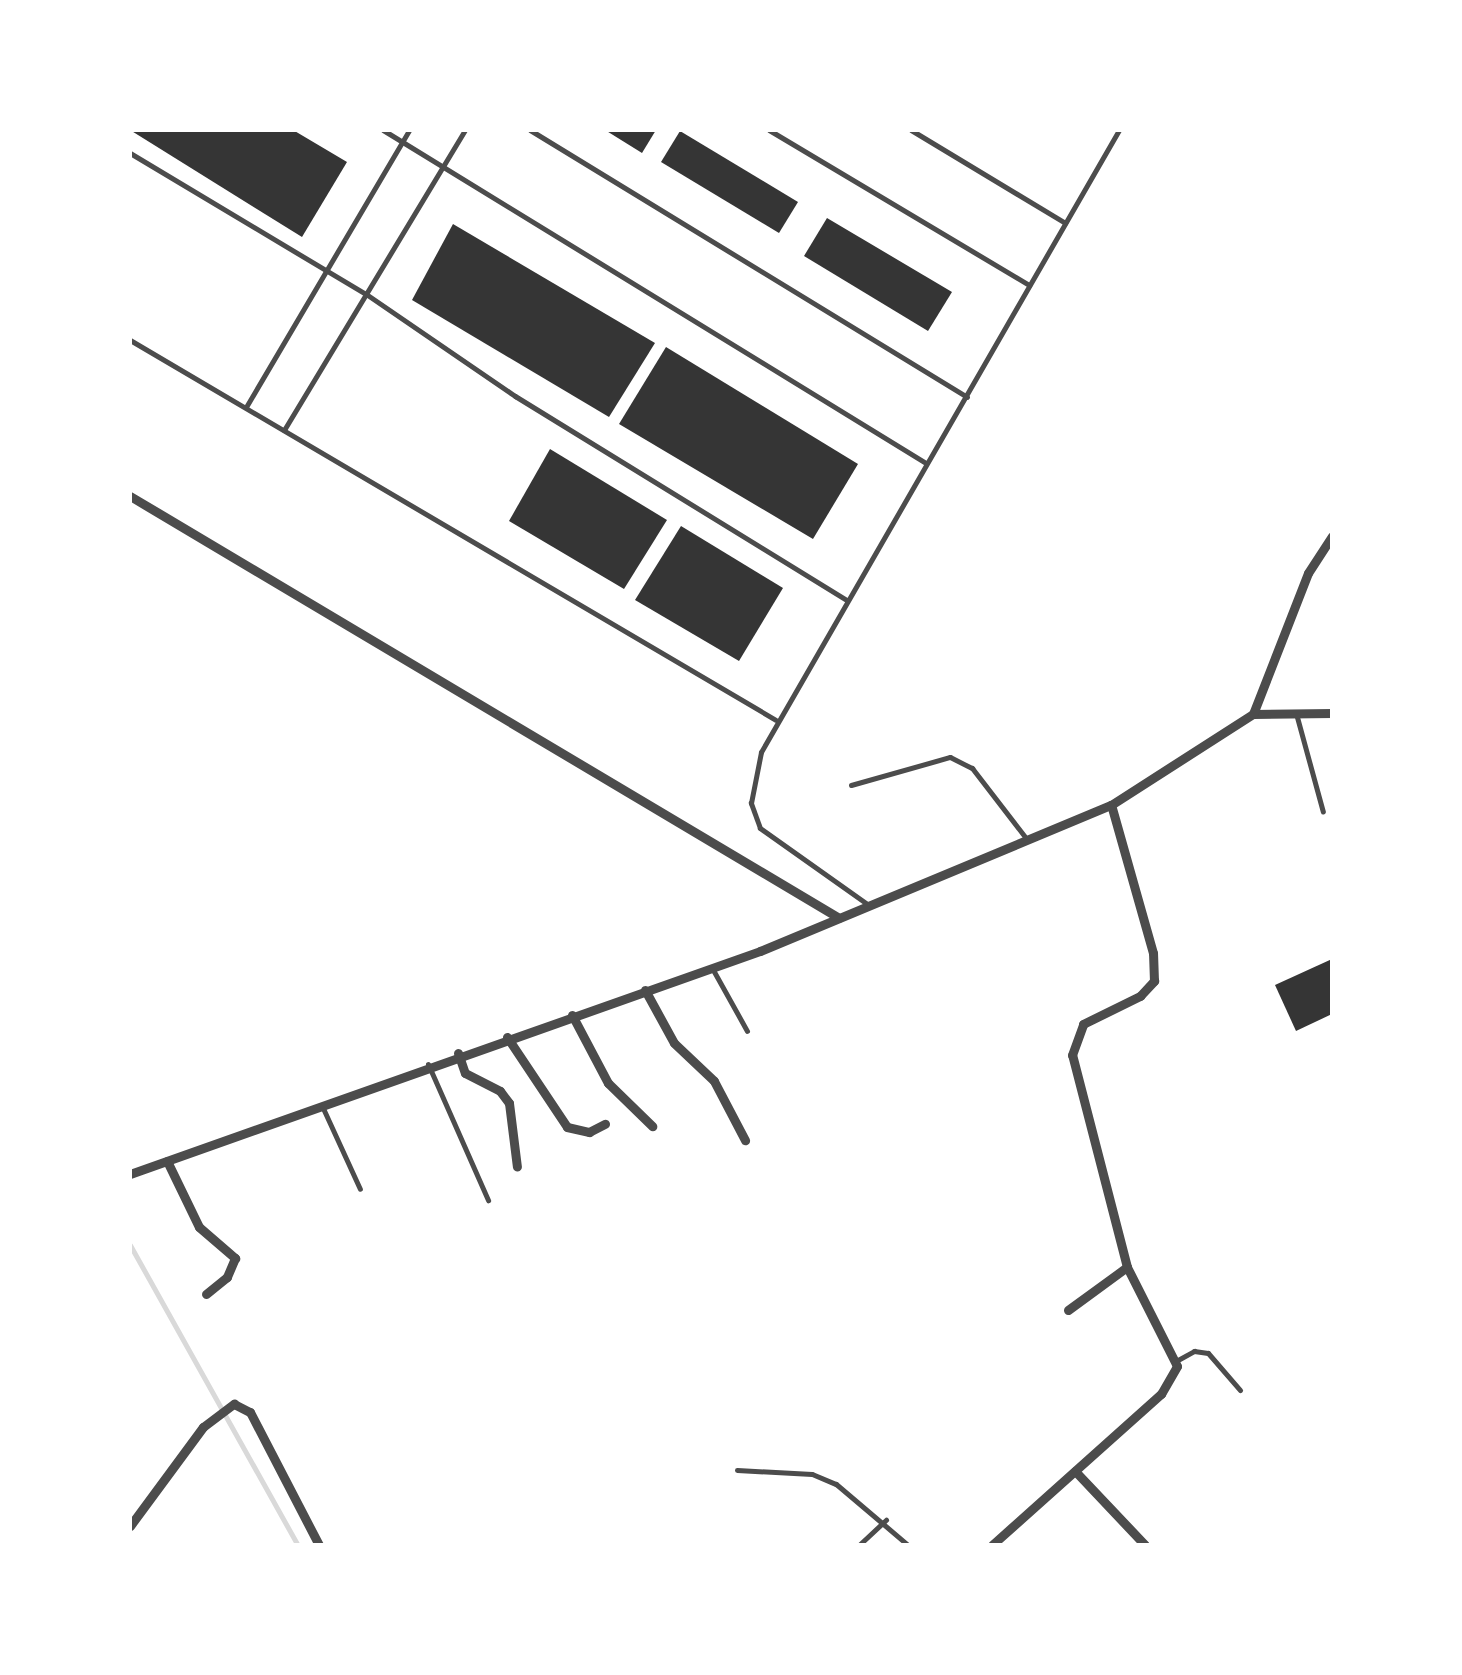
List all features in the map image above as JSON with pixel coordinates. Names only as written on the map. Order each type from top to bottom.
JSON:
[{"type":"street","points":[[130,496],[839,918]]},
{"type":"street","points":[[130,1174],[320,1102],[712,967],[1111,805],[1253,714],[1308,572],[1332,536]]},
{"type":"street","points":[[1253,714],[1298,718],[1332,713]]},
{"type":"street","points":[[992,1545],[1170,1384],[1176,1361],[1127,1267],[1072,1054],[1083,1024],[1140,996],[1154,981],[1153,953],[1111,805]]},
{"type":"street","points":[[646,990],[674,1043],[714,1081],[745,1140]]},
{"type":"street","points":[[572,1014],[608,1083],[652,1126]]},
{"type":"street","points":[[507,1037],[568,1127],[589,1132],[605,1124]]},
{"type":"street","points":[[458,1054],[465,1073],[500,1091],[509,1104],[517,1167]]},
{"type":"street","points":[[167,1161],[200,1227],[235,1258],[227,1277],[206,1294]]},
{"type":"street","points":[[1068,1310],[1127,1267]]},
{"type":"street","points":[[130,1526],[213,1418],[234,1404],[250,1412],[320,1545]]},
{"type":"street","points":[[1075,1471],[1145,1545]]},
{"type":"lane","points":[[383,130],[926,464]]},
{"type":"lane","points":[[245,408],[409,130]]},
{"type":"lane","points":[[284,430],[464,130]]},
{"type":"lane","points":[[530,130],[967,397]]},
{"type":"lane","points":[[769,130],[1030,286]]},
{"type":"lane","points":[[911,130],[1066,223]]},
{"type":"lane","points":[[870,906],[760,828],[753,781],[776,720],[1119,130]]},
{"type":"lane","points":[[130,153],[366,294],[514,396],[846,600]]},
{"type":"lane","points":[[130,340],[776,720]]},
{"type":"lane","points":[[1298,718],[1322,812]]},
{"type":"lane","points":[[851,784],[950,757],[972,768],[1028,840]]},
{"type":"lane","points":[[712,967],[747,1031]]},
{"type":"lane","points":[[428,1064],[488,1200]]},
{"type":"lane","points":[[320,1102],[360,1189]]},
{"type":"lane","points":[[1176,1361],[1194,1351],[1208,1353],[1240,1390]]},
{"type":"lane","points":[[737,1470],[812,1474],[886,1520],[908,1545]]},
{"type":"lane","points":[[859,1545],[886,1520]]},
{"type":"building","points":[[130,130],[293,130],[347,162],[302,237]]},
{"type":"building","points":[[605,130],[656,130],[642,153]]},
{"type":"building","points":[[680,131],[798,202],[779,233],[661,162]]},
{"type":"building","points":[[827,218],[952,292],[928,331],[804,256]]},
{"type":"building","points":[[453,224],[655,343],[609,417],[412,300]]},
{"type":"building","points":[[666,347],[858,464],[813,539],[619,424]]},
{"type":"building","points":[[550,449],[667,520],[624,589],[509,521]]},
{"type":"building","points":[[681,526],[783,588],[739,661],[635,600]]},
{"type":"building","points":[[1332,959],[1332,1014],[1296,1031],[1275,985]]},
{"type":"waterway","points":[[130,1245],[298,1545]]}]
